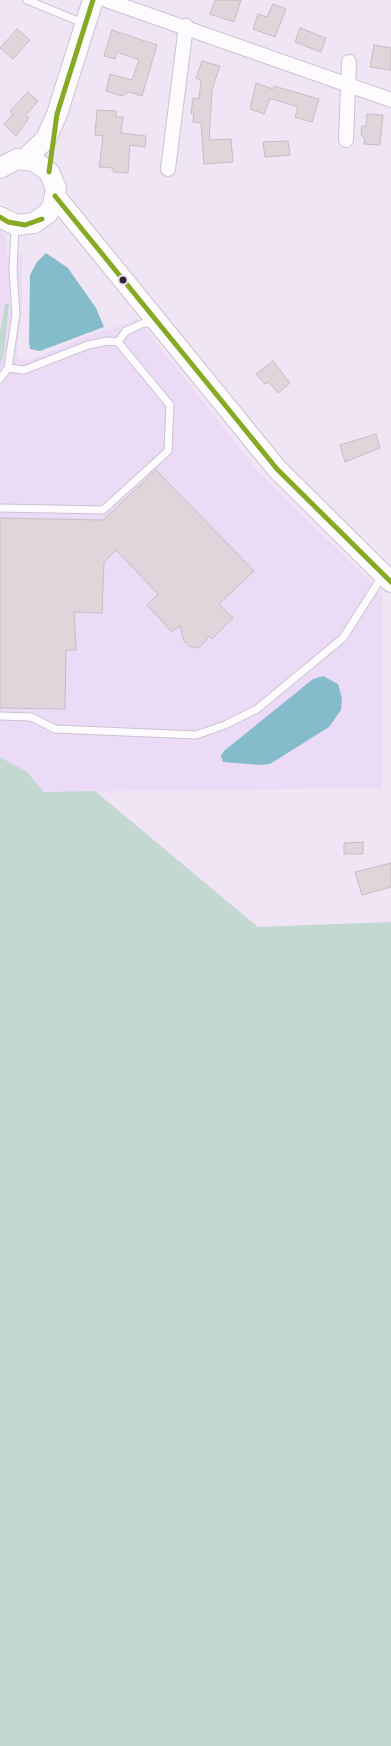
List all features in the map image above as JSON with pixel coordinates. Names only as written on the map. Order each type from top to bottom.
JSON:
[{"type":"main road","points":[[10,159],[46,138],[57,114],[94,0]]},
{"type":"main road","points":[[49,172],[57,114]]},
{"type":"main road","points":[[8,220],[25,225],[42,219],[53,205],[56,188],[49,172],[34,161],[10,159]]},
{"type":"main road","points":[[55,196],[73,216],[84,234],[164,327],[277,469],[387,579]]},
{"type":"main road","points":[[42,219],[66,225],[84,234]]},
{"type":"street","points":[[106,0],[186,26],[391,100]]},
{"type":"street","points":[[168,169],[186,26]]},
{"type":"street","points":[[346,140],[350,62]]},
{"type":"lane","points":[[27,0],[86,24]]},
{"type":"lane","points":[[0,379],[8,368],[16,314],[8,220]]},
{"type":"lane","points":[[118,342],[126,331],[144,323],[155,323],[164,327]]},
{"type":"lane","points":[[0,508],[103,510],[168,451],[170,405],[118,342],[108,341],[88,345],[24,370],[8,368]]},
{"type":"lane","points":[[0,716],[31,717],[54,729],[196,734],[225,725],[257,709],[343,638],[387,579]]},
{"type":"shaded area","points":[[0,225],[6,239],[7,254],[22,254],[22,308],[17,353],[19,359],[30,360],[88,335],[124,325],[137,318],[257,470],[382,593],[382,788],[44,792],[27,772],[0,757]]},
{"type":"green space","points":[[9,303],[4,354],[0,365],[0,333],[5,304]]},
{"type":"green space","points":[[0,757],[27,772],[44,792],[95,791],[258,927],[391,922],[391,1746],[0,1746]]},
{"type":"water","points":[[46,253],[68,268],[96,308],[104,327],[40,351],[30,349],[29,342],[30,275],[37,262]]},
{"type":"water","points":[[323,676],[338,684],[342,698],[341,710],[329,727],[270,764],[223,762],[221,756],[224,751],[313,679]]},
{"type":"building","points":[[215,0],[241,0],[234,22],[210,14]]},
{"type":"building","points":[[273,4],[286,9],[275,37],[253,29],[258,14],[267,17]]},
{"type":"building","points":[[300,28],[326,38],[321,52],[295,42]]},
{"type":"building","points":[[17,29],[30,40],[13,59],[0,48]]},
{"type":"building","points":[[112,30],[157,45],[142,96],[129,92],[122,96],[106,91],[110,74],[132,80],[139,60],[117,52],[115,59],[104,56]]},
{"type":"building","points":[[374,45],[391,48],[391,70],[370,67]]},
{"type":"building","points":[[202,61],[220,66],[212,90],[209,140],[231,139],[233,162],[204,164],[201,123],[193,122],[194,114],[191,114],[193,98],[199,99],[201,80],[196,78]]},
{"type":"building","points":[[256,83],[273,89],[274,86],[319,99],[312,122],[295,117],[298,107],[276,100],[270,99],[264,114],[250,109]]},
{"type":"building","points":[[28,92],[38,101],[26,115],[29,118],[16,136],[4,124],[13,114],[10,111]]},
{"type":"building","points":[[97,110],[116,111],[116,117],[123,117],[121,133],[146,136],[145,147],[130,145],[128,173],[113,172],[113,168],[99,167],[103,136],[95,135]]},
{"type":"building","points":[[367,114],[383,115],[380,145],[364,144],[365,139],[361,135],[362,126],[366,126]]},
{"type":"building","points":[[288,141],[290,155],[265,157],[263,142]]},
{"type":"building","points":[[273,361],[290,383],[278,393],[269,382],[265,384],[256,374]]},
{"type":"building","points":[[376,434],[380,448],[345,462],[340,445]]},
{"type":"building","points":[[156,470],[254,571],[219,604],[233,618],[212,639],[209,636],[201,646],[196,648],[189,646],[184,641],[180,625],[172,632],[147,605],[158,594],[116,550],[104,562],[102,613],[74,612],[76,650],[66,650],[65,709],[0,708],[0,518],[103,520]]},
{"type":"building","points":[[363,842],[363,854],[344,854],[344,843]]},
{"type":"building","points":[[391,863],[391,887],[362,895],[355,872]]},
{"type":"transit line","points":[[49,172],[57,114],[93,0]]},
{"type":"transit line","points":[[55,196],[277,469],[391,582]]},
{"type":"transit line","points":[[0,217],[8,222],[25,225],[42,219]]}]
